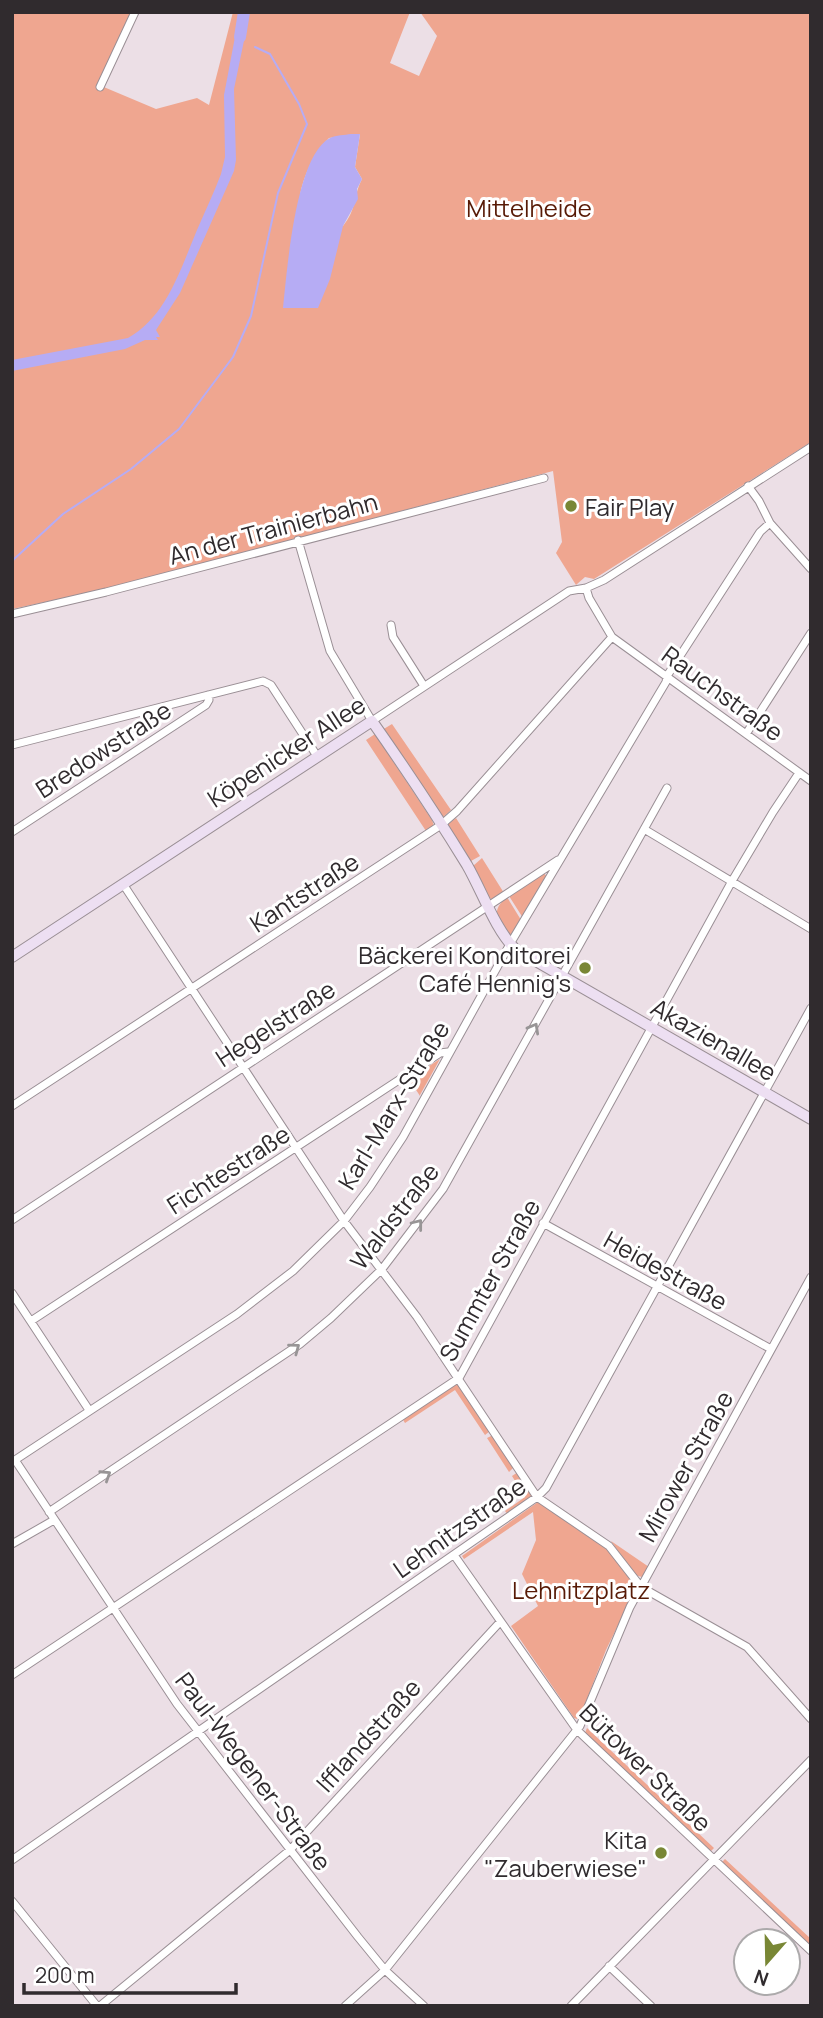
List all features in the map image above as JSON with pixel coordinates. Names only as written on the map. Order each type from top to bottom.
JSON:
[{"type":"street","points":[[100,87],[135,12]]},
{"type":"street","name":"Köpenicker Allee","points":[[12,957],[569,591],[586,588],[604,580],[811,446]]},
{"type":"street","name":"An der Trainierbahn","points":[[12,614],[544,478]]},
{"type":"street","points":[[748,486],[770,523],[811,569]]},
{"type":"street","name":"Karl-Marx-Straße","points":[[14,1461],[258,1299],[293,1271],[344,1221],[403,1136],[448,1052],[666,682],[667,676],[760,532],[770,523]]},
{"type":"street","points":[[298,540],[330,651],[372,721],[441,825],[510,944]]},
{"type":"street","name":"Rauchstraße","points":[[586,588],[612,637],[811,781]]},
{"type":"street","points":[[391,625],[393,637],[424,686]]},
{"type":"street","points":[[746,734],[811,633]]},
{"type":"street","name":"Kantstraße","points":[[12,1106],[441,825],[457,811],[612,637]]},
{"type":"street","points":[[12,745],[257,681],[271,685],[317,756]]},
{"type":"street","name":"Bredowstraße","points":[[12,832],[206,705],[208,695]]},
{"type":"street","name":"Summter Straße","points":[[12,1675],[458,1378],[732,881],[799,773]]},
{"type":"street","name":"Waldstraße","points":[[49,1512],[300,1344],[382,1269],[443,1189],[667,788]]},
{"type":"street","points":[[644,829],[811,929]]},
{"type":"street","name":"Hegelstraße","points":[[12,1220],[560,859]]},
{"type":"street","points":[[122,884],[344,1221],[416,1316],[537,1497],[610,1546],[641,1587],[739,1641],[811,1719]]},
{"type":"street","name":"Akazienallee","points":[[510,944],[811,1119]]},
{"type":"street","name":"Lehnitzstraße","points":[[12,1860],[454,1555],[546,1488],[811,1008]]},
{"type":"street","name":"Fichtestraße","points":[[31,1321],[440,1053],[448,1052]]},
{"type":"street","name":"Heidestraße","points":[[543,1223],[771,1349]]},
{"type":"street","name":"Mirower Straße","points":[[345,2006],[385,1970],[577,1730],[630,1606],[811,1277]]},
{"type":"street","points":[[12,1293],[89,1410]]},
{"type":"street","name":"Paul-Wegener-Straße","points":[[14,1461],[198,1731],[385,1970],[424,2006]]},
{"type":"street","points":[[12,1544],[54,1520]]},
{"type":"street","name":"Bütower Straße","points":[[454,1555],[577,1730],[811,1951]]},
{"type":"street","name":"Ifflandstraße","points":[[99,2006],[290,1850],[500,1622]]},
{"type":"street","points":[[572,2006],[811,1760]]},
{"type":"street","points":[[12,1901],[99,2006]]},
{"type":"street","points":[[609,1966],[651,2006]]},
{"type":"green space","name":"Mittelheide","points":[[12,12],[134,12],[99,85],[156,109],[197,98],[209,105],[233,12],[410,12],[390,63],[419,76],[437,36],[420,12],[811,12],[811,442],[594,579],[585,577],[576,585],[556,553],[562,542],[553,471],[106,589],[12,609]],"holes":[[[360,134],[355,167],[362,179],[351,214],[343,226],[300,195],[310,165],[329,138]]]},
{"type":"green space","points":[[392,724],[451,810],[441,819],[382,730]]},
{"type":"green space","points":[[375,734],[432,820],[434,826],[426,831],[366,740]]},
{"type":"green space","points":[[456,818],[480,856],[471,861],[466,860],[447,825]]},
{"type":"green space","points":[[482,858],[504,893],[494,900],[489,898],[473,866]]},
{"type":"green space","points":[[544,873],[547,877],[523,918],[509,896]]},
{"type":"green space","points":[[507,897],[521,920],[514,932],[508,936],[497,916],[498,907]]},
{"type":"green space","points":[[440,1059],[420,1095],[420,1096],[409,1079]]},
{"type":"green space","points":[[457,1384],[490,1431],[485,1435],[455,1390],[405,1423],[402,1418]]},
{"type":"green space","points":[[493,1435],[514,1467],[509,1472],[487,1438]]},
{"type":"green space","points":[[518,1472],[531,1496],[508,1515],[505,1511],[525,1497],[512,1476]]},
{"type":"green space","name":"Lehnitzplatz","points":[[538,1502],[608,1548],[633,1584],[634,1592],[577,1719],[511,1626],[538,1606],[522,1574],[536,1540],[533,1512],[464,1559],[462,1556]]},
{"type":"green space","points":[[611,1541],[649,1567],[642,1577],[635,1575]]},
{"type":"green space","points":[[587,1728],[714,1848],[711,1851],[585,1733]]},
{"type":"green space","points":[[725,1859],[798,1927],[791,1927],[722,1862]]},
{"type":"green space","points":[[802,1931],[811,1939],[811,1946],[802,1938]]},
{"type":"shaded area","points":[[238,21],[245,22],[246,31],[234,89],[234,171],[180,293],[156,330],[160,337],[156,337],[158,340],[145,340],[125,349],[12,371],[12,360],[128,338],[141,329],[162,305],[178,276],[221,174],[225,157],[224,95]]},
{"type":"shaded area","points":[[360,134],[355,167],[362,179],[357,189],[358,199],[343,226],[330,279],[318,308],[283,308],[290,243],[308,167],[318,149],[330,138]]},
{"type":"waterway","points":[[240,37],[244,12]]},
{"type":"waterway","points":[[12,561],[63,514],[131,469],[179,429],[233,357],[251,316],[278,193],[307,124],[299,104],[270,54],[255,47]]},
{"type":"place","name":"Fair Play","points":[[571,506]]},
{"type":"place","name":"Bäckerei Konditorei Café Hennig's","points":[[585,968]]},
{"type":"place","name":"Kita \"Zauberwiese\"","points":[[661,1853]]}]
